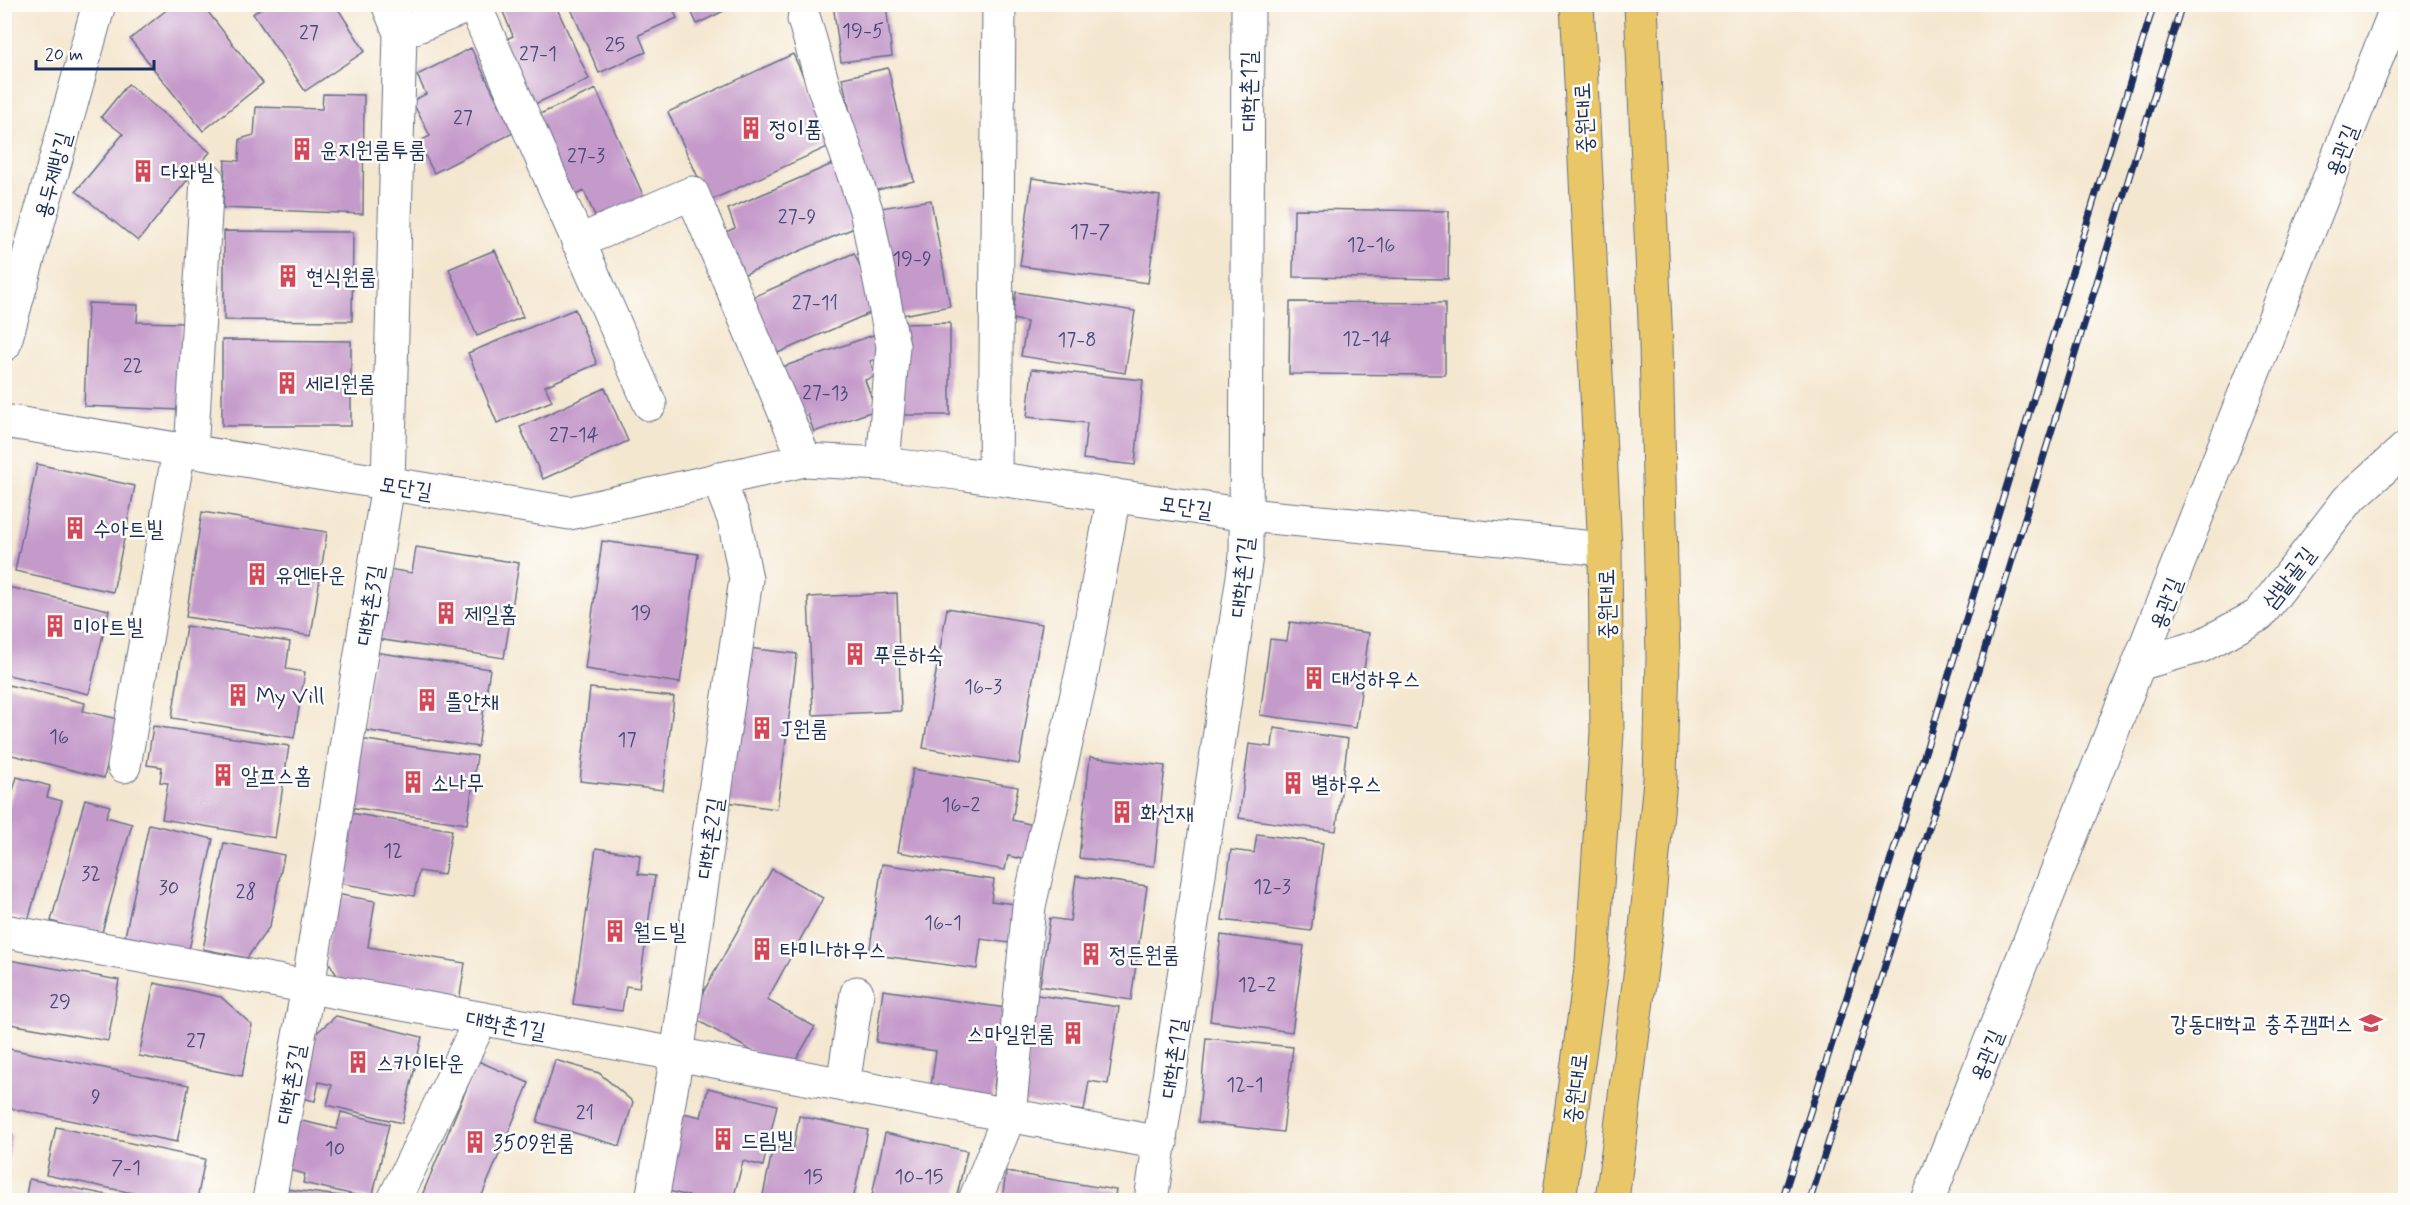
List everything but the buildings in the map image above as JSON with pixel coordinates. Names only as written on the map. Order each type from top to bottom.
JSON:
[{"type":"main road","name":"중원대로","points":[[1559,1200],[1592,962],[1607,732],[1605,549],[1577,4]]},
{"type":"main road","points":[[1612,1200],[1646,927],[1660,780],[1663,657],[1656,344],[1641,4]]},
{"type":"street","name":"용두제방길","points":[[4,345],[99,4]]},
{"type":"street","points":[[394,19],[473,4],[650,404]]},
{"type":"street","points":[[995,478],[999,4]]},
{"type":"street","name":"대학촌1길","points":[[1151,1200],[1246,556],[1248,4]]},
{"type":"street","name":"용관길","points":[[1928,1200],[2142,663],[2398,4]]},
{"type":"street","name":"대학촌3길","points":[[269,1200],[308,987],[388,484],[394,19]]},
{"type":"street","points":[[804,19],[824,88],[867,210],[892,346],[883,464]]},
{"type":"street","points":[[124,766],[185,451],[207,179]]},
{"type":"street","points":[[578,242],[692,193],[805,460]]},
{"type":"street","name":"모단길","points":[[4,421],[570,513],[805,460],[883,464],[1246,515],[1605,549]]},
{"type":"street","name":"삼밭골길","points":[[2142,663],[2201,646],[2259,615],[2348,500],[2406,448]]},
{"type":"street","name":"대학촌2길","points":[[652,1200],[677,1055],[746,579],[734,519],[718,479]]},
{"type":"street","points":[[975,1200],[1009,1116],[1029,906],[1083,672],[1114,495]]},
{"type":"street","name":"대학촌1길","points":[[4,931],[1161,1143]]},
{"type":"street","points":[[843,1085],[857,993]]},
{"type":"street","points":[[394,1200],[481,1019]]},
{"type":"railway","points":[[1782,1200],[1929,740],[2154,4]]},
{"type":"railway","points":[[1810,1200],[1957,740],[2182,4]]},
{"type":"place","name":"정이품","points":[[751,128]]},
{"type":"place","name":"윤지원룸투룸","points":[[302,149]]},
{"type":"place","name":"다와빌","points":[[143,171]]},
{"type":"place","name":"현식원룸","points":[[288,276]]},
{"type":"place","name":"세리원룸","points":[[287,383]]},
{"type":"place","name":"수아트빌","points":[[75,528]]},
{"type":"place","name":"유엔타운","points":[[257,574]]},
{"type":"place","name":"제일홈","points":[[446,613]]},
{"type":"place","name":"미아트빌","points":[[55,626]]},
{"type":"place","name":"푸른하숙","points":[[855,654]]},
{"type":"place","name":"대성하우스","points":[[1314,678]]},
{"type":"place","name":"My Vill","points":[[238,695]]},
{"type":"place","name":"뜰안채","points":[[427,700]]},
{"type":"place","name":"J원룸","points":[[762,728]]},
{"type":"place","name":"알프스홈","points":[[223,775]]},
{"type":"place","name":"소나무","points":[[413,782]]},
{"type":"place","name":"별하우스","points":[[1293,783]]},
{"type":"place","name":"화선재","points":[[1122,812]]},
{"type":"place","name":"월드빌","points":[[615,931]]},
{"type":"place","name":"타미나하우스","points":[[762,949]]},
{"type":"place","name":"정든원룸","points":[[1091,954]]},
{"type":"place","name":"강동대학교 충주캠퍼스","points":[[2371,1023]]},
{"type":"place","name":"스마일원룸","points":[[1073,1033]]},
{"type":"place","name":"스카이타운","points":[[358,1062]]},
{"type":"place","name":"드림빌","points":[[723,1139]]},
{"type":"place","name":"3509원룸","points":[[475,1142]]}]
